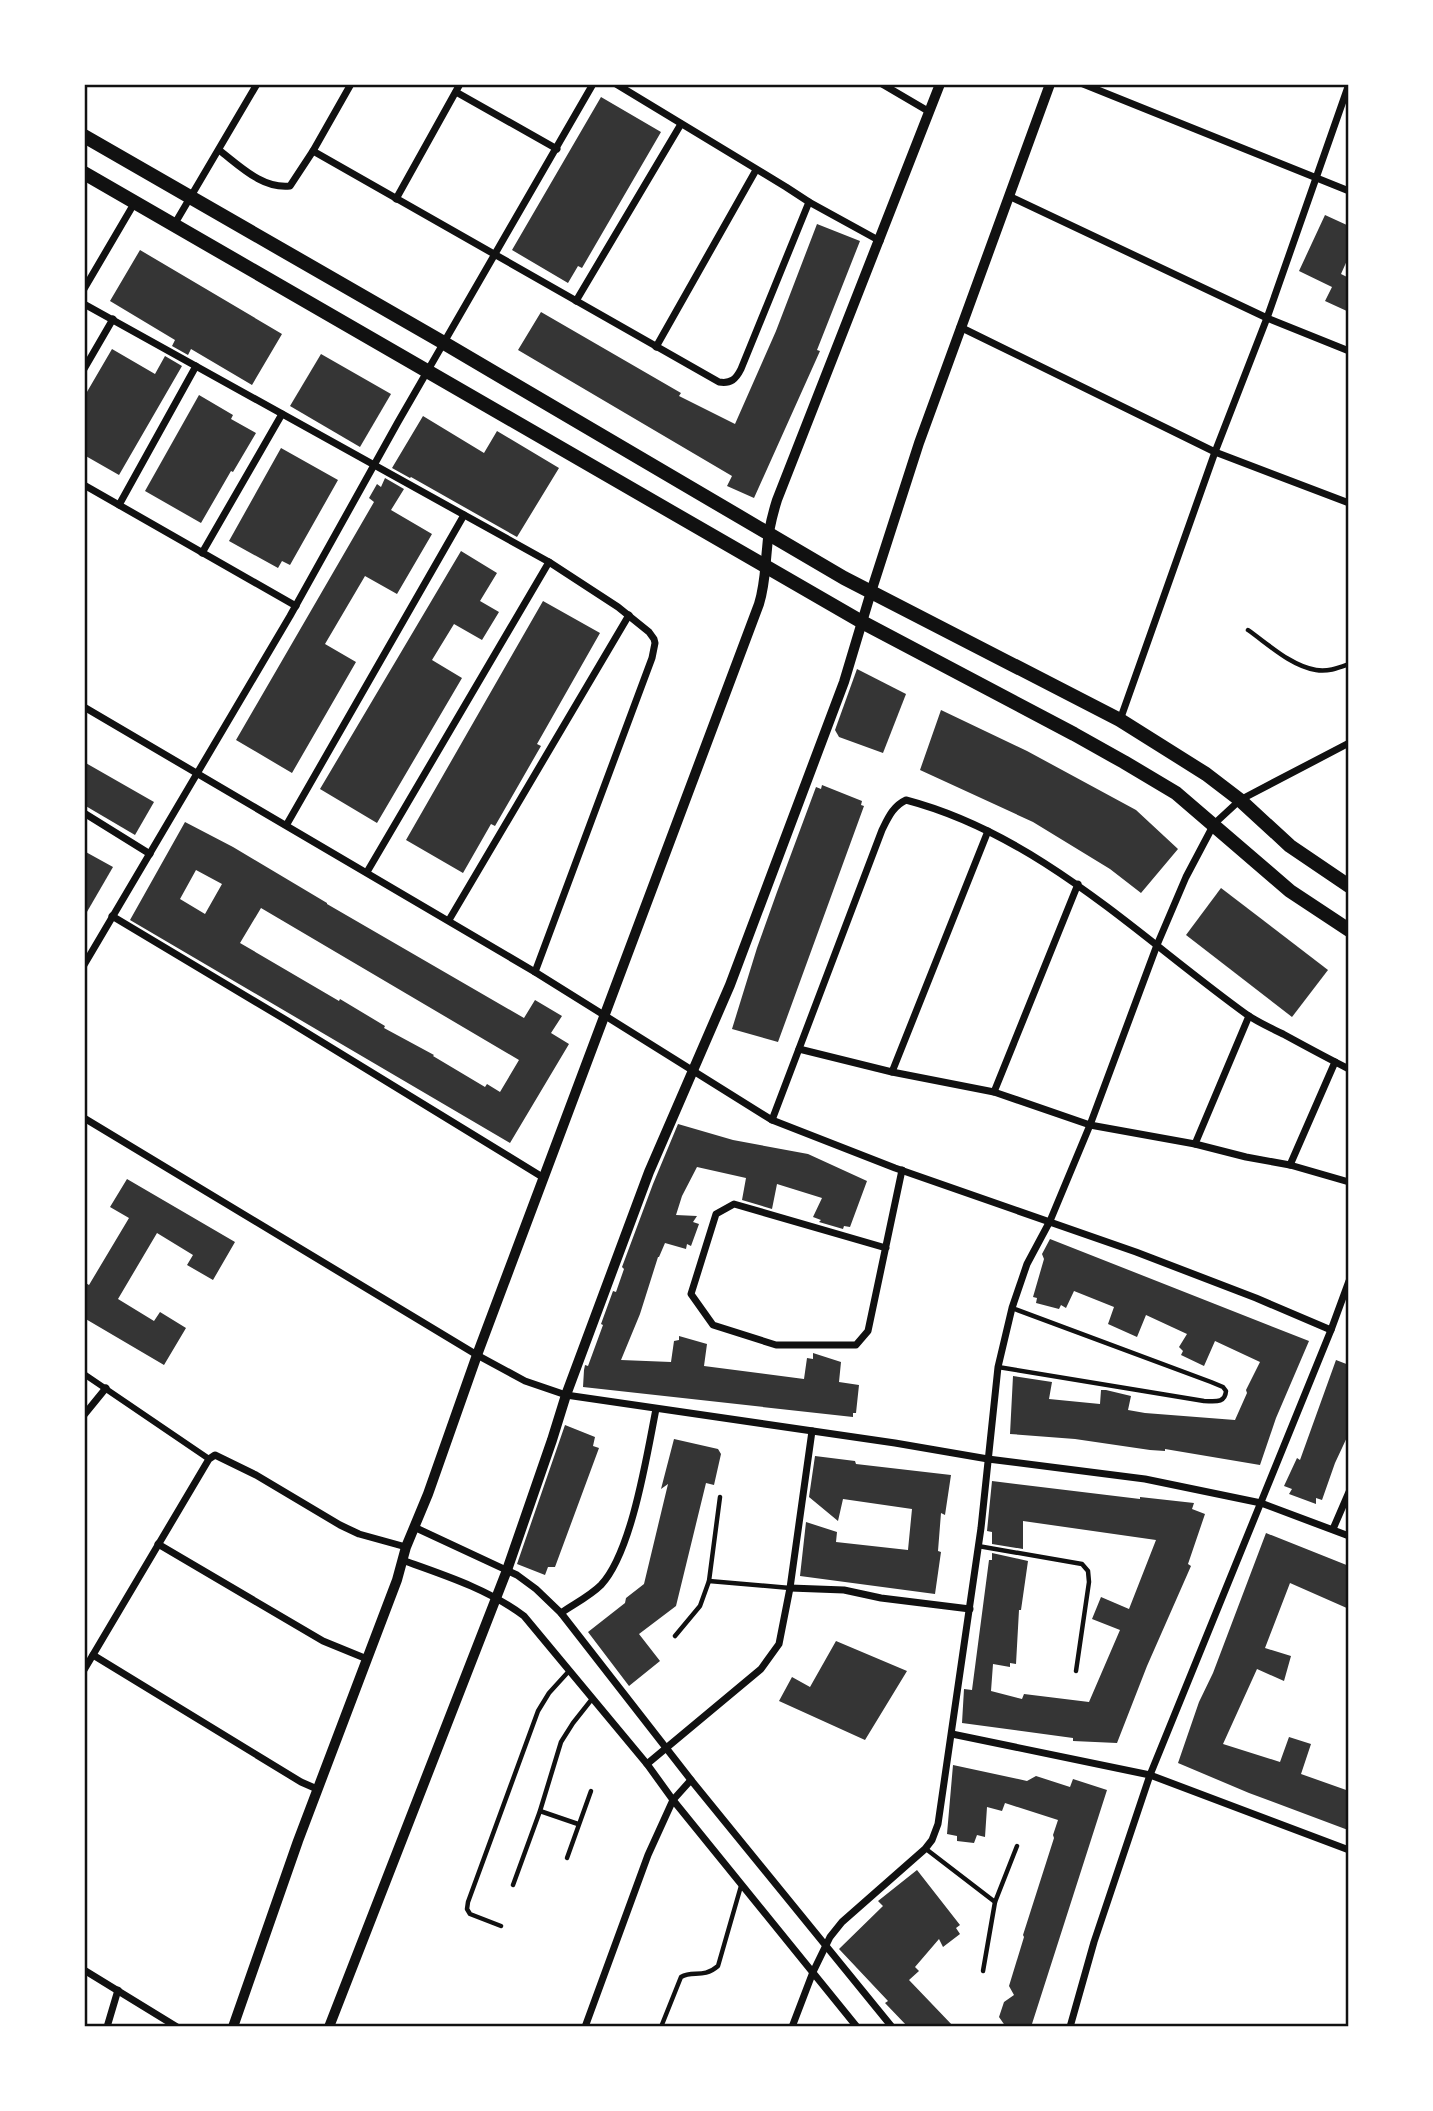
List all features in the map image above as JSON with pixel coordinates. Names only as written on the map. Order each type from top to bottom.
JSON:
[{"type":"main road","points":[[84,136],[871,592],[1120,720],[1206,774],[1240,800],[1290,846],[1349,886]]},
{"type":"main road","points":[[84,173],[766,568],[1074,734],[1176,793],[1290,891],[1349,930]]},
{"type":"street","points":[[174,225],[256,84]]},
{"type":"street","points":[[219,150],[257,179],[279,188],[290,187],[351,84]]},
{"type":"street","points":[[84,965],[296,606],[593,84]]},
{"type":"street","points":[[616,84],[809,202],[880,241]]},
{"type":"street","points":[[882,84],[928,111]]},
{"type":"street","points":[[233,2027],[317,1789],[477,1355],[760,604],[765,588],[769,534],[777,499],[940,84]]},
{"type":"street","points":[[328,2027],[507,1570],[566,1395],[649,1172],[730,985],[844,682],[871,592],[960,327],[1050,84]]},
{"type":"street","points":[[1083,84],[1349,191]]},
{"type":"street","points":[[1120,720],[1215,452],[1267,318],[1349,84]]},
{"type":"street","points":[[396,199],[458,88],[557,149]]},
{"type":"street","points":[[576,301],[681,124]]},
{"type":"street","points":[[313,151],[656,347],[719,382],[726,383],[735,379],[741,369],[809,202]]},
{"type":"street","points":[[656,347],[756,170]]},
{"type":"street","points":[[1009,196],[1267,318],[1349,351]]},
{"type":"street","points":[[84,289],[135,202]]},
{"type":"street","points":[[84,303],[548,562],[629,615],[654,639],[652,658],[535,972]]},
{"type":"street","points":[[84,369],[113,319]]},
{"type":"street","points":[[960,327],[1215,452],[1349,503]]},
{"type":"street","points":[[119,505],[196,366]]},
{"type":"street","points":[[202,552],[282,414]]},
{"type":"street","points":[[84,485],[296,606]]},
{"type":"street","points":[[287,824],[464,515]]},
{"type":"street","points":[[367,872],[548,562]]},
{"type":"street","points":[[449,920],[629,615]]},
{"type":"street","points":[[84,707],[449,920],[772,1120],[902,1170],[1233,1289],[1331,1330]]},
{"type":"street","points":[[792,2027],[830,1937],[842,1922],[925,1849],[938,1824],[970,1609],[998,1367],[1012,1308],[1027,1264],[1049,1221],[1090,1125],[1157,945],[1186,877],[1214,824],[1240,800],[1349,743]]},
{"type":"street","points":[[772,1120],[882,830],[896,807],[906,800],[932,807],[988,831],[1078,884],[1249,1016],[1349,1069]]},
{"type":"street","points":[[84,813],[150,854]]},
{"type":"street","points":[[892,1072],[988,831]]},
{"type":"street","points":[[994,1092],[1078,884]]},
{"type":"street","points":[[112,916],[544,1178]]},
{"type":"street","points":[[1195,1144],[1249,1016]]},
{"type":"street","points":[[799,1049],[892,1072],[994,1092],[1090,1125],[1195,1144],[1290,1165],[1349,1182]]},
{"type":"street","points":[[1290,1165],[1335,1062]]},
{"type":"street","points":[[84,1118],[477,1355],[525,1381],[566,1395],[988,1459],[1145,1479],[1261,1503],[1349,1536]]},
{"type":"street","points":[[886,1248],[733,1204],[716,1214],[691,1294],[713,1325],[776,1345],[856,1345],[869,1331],[902,1170]]},
{"type":"street","points":[[1070,2027],[1094,1942],[1150,1775],[1348,1286]]},
{"type":"street","points":[[84,1374],[208,1459]]},
{"type":"street","points":[[84,1415],[106,1388]]},
{"type":"street","points":[[561,1613],[601,1584],[625,1540],[636,1503],[656,1409]]},
{"type":"street","points":[[647,1764],[761,1670],[779,1644],[790,1588],[812,1432]]},
{"type":"street","points":[[84,1670],[208,1459],[215,1455],[359,1534],[406,1547]]},
{"type":"street","points":[[1333,1529],[1349,1492]]},
{"type":"street","points":[[414,1527],[507,1570],[536,1589],[561,1613],[691,1780],[892,2027]]},
{"type":"street","points":[[158,1544],[323,1641],[367,1659]]},
{"type":"street","points":[[402,1560],[471,1585],[524,1616],[647,1764],[673,1800],[857,2027]]},
{"type":"street","points":[[790,1588],[844,1590],[881,1598],[970,1609]]},
{"type":"street","points":[[93,1655],[317,1789]]},
{"type":"street","points":[[952,1734],[1150,1775],[1349,1850]]},
{"type":"street","points":[[585,2027],[639,1879],[673,1800],[691,1780]]},
{"type":"street","points":[[84,1970],[177,2027]]},
{"type":"street","points":[[107,2027],[118,1990]]},
{"type":"lane","points":[[1248,630],[1300,665],[1315,670],[1330,670],[1349,664]]},
{"type":"lane","points":[[998,1367],[1205,1401],[1218,1402],[1226,1396],[1223,1387],[1211,1382],[1012,1308]]},
{"type":"lane","points":[[675,1636],[700,1606],[709,1581],[720,1497]]},
{"type":"lane","points":[[978,1546],[1082,1563],[1088,1572],[1088,1582],[1076,1671]]},
{"type":"lane","points":[[709,1581],[790,1588]]},
{"type":"lane","points":[[500,1926],[470,1914],[467,1909],[468,1902],[538,1711],[549,1693],[570,1671]]},
{"type":"lane","points":[[513,1885],[561,1742],[593,1699]]},
{"type":"lane","points":[[567,1858],[591,1791]]},
{"type":"lane","points":[[540,1811],[578,1824]]},
{"type":"lane","points":[[983,1971],[995,1902],[1017,1846]]},
{"type":"lane","points":[[925,1849],[995,1902]]},
{"type":"lane","points":[[661,2027],[681,1977],[712,1971],[718,1966],[742,1884]]},
{"type":"building","points":[[601,97],[661,132],[582,268],[578,266],[568,283],[512,250]]},
{"type":"building","points":[[1325,215],[1349,226],[1349,256],[1341,274],[1349,278],[1349,312],[1325,301],[1332,287],[1299,271]]},
{"type":"building","points":[[817,224],[860,241],[817,350],[820,351],[754,498],[727,486],[732,476],[518,350],[541,312],[681,393],[679,396],[735,424],[776,331]]},
{"type":"building","points":[[140,250],[282,334],[252,385],[191,349],[188,355],[172,346],[175,340],[110,301]]},
{"type":"building","points":[[112,349],[155,374],[165,356],[182,366],[119,475],[84,455],[84,397]]},
{"type":"building","points":[[321,354],[391,394],[360,447],[290,406]]},
{"type":"building","points":[[199,395],[233,415],[231,419],[256,433],[201,523],[145,491]]},
{"type":"building","points":[[423,416],[484,453],[497,431],[559,468],[517,537],[392,468]]},
{"type":"building","points":[[281,448],[338,480],[290,565],[282,561],[278,568],[229,541]]},
{"type":"building","points":[[385,478],[404,489],[391,510],[432,534],[397,594],[365,576],[325,644],[356,662],[292,773],[236,740],[374,502],[369,498],[377,484],[381,487]]},
{"type":"building","points":[[461,551],[497,573],[480,601],[499,612],[482,640],[454,624],[432,660],[462,678],[377,823],[320,789]]},
{"type":"building","points":[[543,601],[600,633],[537,744],[541,746],[495,826],[491,824],[463,873],[406,840]]},
{"type":"building","points":[[857,669],[906,694],[883,753],[839,737],[835,730]]},
{"type":"building","points":[[941,710],[1027,751],[1136,810],[1178,849],[1141,893],[1110,869],[1033,822],[920,770]]},
{"type":"building","points":[[84,762],[154,802],[135,835],[84,805]]},
{"type":"building","points":[[822,785],[862,801],[861,805],[864,806],[778,1042],[732,1029],[777,892],[816,787],[821,789]]},
{"type":"building","points":[[185,822],[233,847],[524,1018],[535,1000],[562,1016],[551,1033],[569,1044],[510,1143],[130,920]],"holes":[[[196,870],[222,884],[205,914],[180,899]],[[261,908],[519,1060],[500,1092],[487,1084],[485,1087],[340,999],[339,1001],[240,943]]]},
{"type":"building","points":[[84,851],[113,867],[84,917]]},
{"type":"building","points":[[1221,888],[1328,970],[1292,1017],[1186,935]]},
{"type":"building","points":[[678,1124],[733,1140],[808,1154],[867,1181],[850,1227],[844,1226],[843,1229],[819,1222],[821,1220],[813,1217],[822,1198],[777,1184],[772,1209],[742,1200],[746,1178],[697,1167],[682,1196],[676,1215],[697,1216],[693,1222],[699,1224],[691,1246],[687,1244],[686,1249],[665,1243],[621,1360],[671,1362],[674,1341],[679,1340],[679,1336],[707,1344],[704,1366],[804,1379],[807,1358],[813,1359],[813,1353],[841,1362],[839,1382],[859,1385],[856,1413],[853,1413],[853,1417],[583,1387],[585,1365],[588,1366],[613,1291],[616,1292],[624,1269],[622,1267]]},
{"type":"building","points":[[127,1179],[235,1242],[213,1280],[187,1265],[193,1255],[157,1233],[118,1299],[154,1321],[160,1312],[186,1328],[164,1365],[84,1318],[84,1282],[89,1285],[129,1218],[110,1207]]},
{"type":"building","points":[[1050,1239],[1309,1341],[1276,1418],[1260,1465],[1165,1449],[1150,1450],[1075,1439],[1010,1434],[1013,1376],[1052,1382],[1049,1399],[1100,1404],[1101,1390],[1106,1390],[1131,1396],[1128,1410],[1235,1420],[1260,1362],[1215,1341],[1204,1366],[1181,1355],[1183,1351],[1179,1347],[1187,1334],[1146,1315],[1137,1337],[1108,1324],[1114,1307],[1074,1291],[1066,1308],[1061,1305],[1059,1309],[1036,1303],[1037,1298],[1033,1297],[1044,1259],[1042,1254]]},
{"type":"building","points":[[1336,1360],[1349,1365],[1349,1433],[1322,1500],[1316,1498],[1316,1504],[1289,1494],[1292,1489],[1284,1486],[1297,1458],[1300,1460]]},
{"type":"building","points":[[565,1425],[595,1437],[593,1446],[599,1448],[555,1567],[548,1567],[545,1575],[517,1564]]},
{"type":"building","points":[[674,1439],[718,1449],[721,1454],[714,1485],[706,1483],[676,1606],[639,1634],[660,1661],[629,1686],[588,1632],[644,1584],[668,1484],[661,1489]]},
{"type":"building","points":[[815,1456],[855,1461],[856,1464],[951,1475],[945,1515],[941,1513],[938,1551],[941,1552],[935,1594],[800,1576],[806,1522],[837,1532],[836,1542],[908,1550],[912,1509],[843,1499],[838,1521],[809,1497]]},
{"type":"building","points":[[992,1481],[1194,1503],[1192,1509],[1205,1514],[1188,1564],[1191,1566],[1117,1743],[1073,1741],[1073,1738],[962,1723],[964,1689],[972,1690],[992,1553],[1028,1561],[1019,1610],[1016,1664],[1010,1663],[1010,1667],[993,1664],[991,1691],[1022,1699],[1024,1694],[1089,1702],[1120,1630],[1092,1619],[1101,1597],[1129,1609],[1156,1540],[1023,1521],[1023,1549],[992,1544],[992,1532],[987,1531]]},
{"type":"building","points":[[1266,1533],[1349,1566],[1349,1609],[1290,1583],[1265,1648],[1291,1656],[1284,1681],[1257,1669],[1223,1744],[1280,1762],[1289,1737],[1311,1744],[1301,1774],[1349,1791],[1348,1830],[1178,1763],[1199,1702],[1213,1673]]},
{"type":"building","points":[[836,1641],[907,1671],[865,1740],[779,1701],[792,1677],[810,1687]]},
{"type":"building","points":[[953,1765],[1027,1781],[1036,1776],[1070,1787],[1073,1779],[1107,1790],[1031,2027],[1006,2027],[999,2017],[1004,2002],[1014,1995],[1009,1986],[1058,1820],[1005,1803],[1002,1811],[987,1807],[985,1837],[977,1835],[974,1843],[957,1841],[957,1836],[947,1834]]},
{"type":"building","points":[[917,1870],[960,1925],[956,1928],[960,1934],[943,1947],[939,1939],[915,1967],[919,1971],[909,1980],[954,2027],[908,2027],[885,2003],[888,2001],[839,1949],[883,1906],[878,1901]]}]
